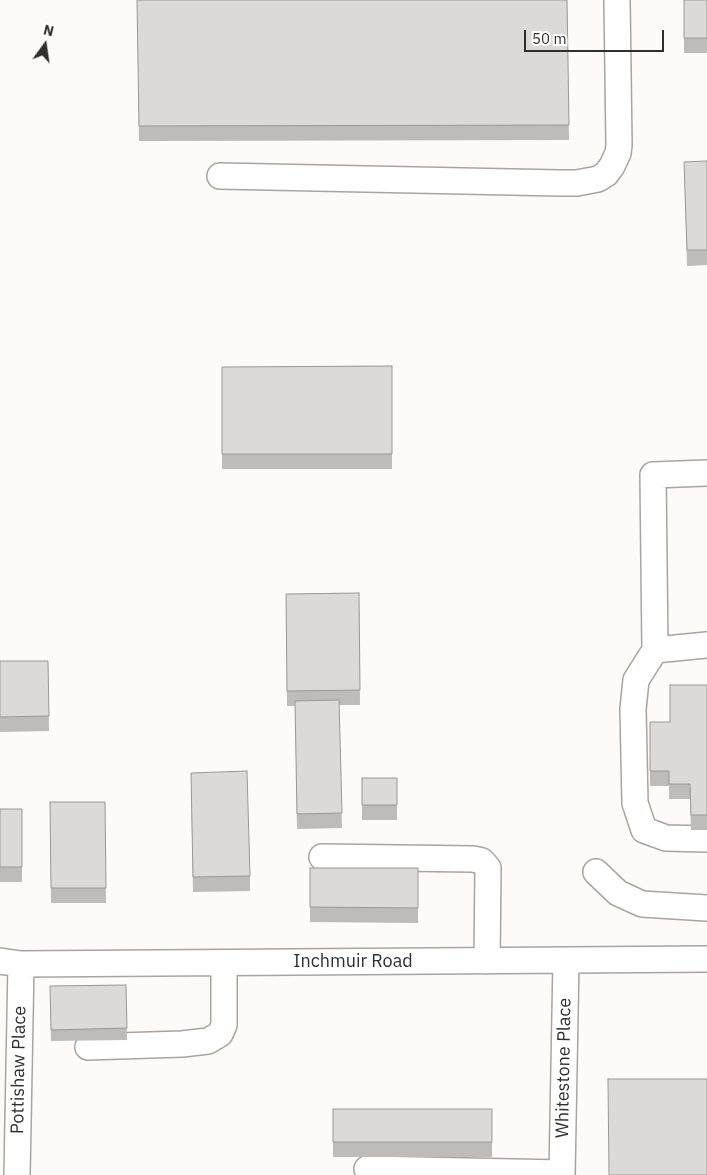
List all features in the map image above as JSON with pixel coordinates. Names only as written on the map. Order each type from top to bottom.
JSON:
[{"type":"street","points":[[220,176],[560,183],[577,183],[598,179],[606,174],[612,166],[620,145],[617,0]]},
{"type":"street","points":[[707,473],[653,475],[655,650],[636,680],[633,709],[635,803],[644,830],[666,838],[707,839]]},
{"type":"street","points":[[655,650],[707,645]]},
{"type":"street","points":[[322,856],[474,859],[482,861],[488,868],[487,961]]},
{"type":"street","points":[[596,872],[618,893],[642,904],[707,908]]},
{"type":"street","name":"Inchmuir Road","points":[[11,962],[224,963],[707,959]]},
{"type":"street","name":"Whitestone Place","points":[[562,1174],[566,961]]},
{"type":"street","name":"Pottishaw Place","points":[[11,962],[9,1086],[16,1175]]},
{"type":"street","points":[[88,1047],[182,1044],[208,1041],[220,1034],[224,1025],[224,963]]},
{"type":"street","points":[[366,1169],[562,1174]]},
{"type":"building","points":[[137,0],[567,0],[569,125],[139,126]]},
{"type":"building","points":[[684,0],[707,0],[707,38],[684,38]]},
{"type":"building","points":[[707,161],[707,250],[687,250],[684,162]]},
{"type":"building","points":[[392,366],[392,454],[222,454],[222,367]]},
{"type":"building","points":[[359,593],[360,690],[287,691],[286,594]]},
{"type":"building","points":[[0,661],[48,661],[49,716],[0,717]]},
{"type":"building","points":[[670,685],[707,685],[707,815],[691,815],[690,784],[669,784],[669,771],[650,771],[650,722],[670,722]]},
{"type":"building","points":[[339,700],[342,813],[297,814],[295,701]]},
{"type":"building","points":[[247,771],[250,876],[193,877],[191,773]]},
{"type":"building","points":[[362,778],[397,778],[397,805],[362,805]]},
{"type":"building","points":[[50,802],[105,802],[106,888],[51,888]]},
{"type":"building","points":[[0,809],[22,809],[22,867],[0,867]]},
{"type":"building","points":[[310,868],[418,868],[418,908],[310,907]]},
{"type":"building","points":[[126,985],[127,1028],[51,1030],[50,986]]},
{"type":"building","points":[[608,1079],[707,1079],[707,1175],[609,1175]]},
{"type":"building","points":[[333,1109],[492,1109],[492,1142],[333,1142]]}]
